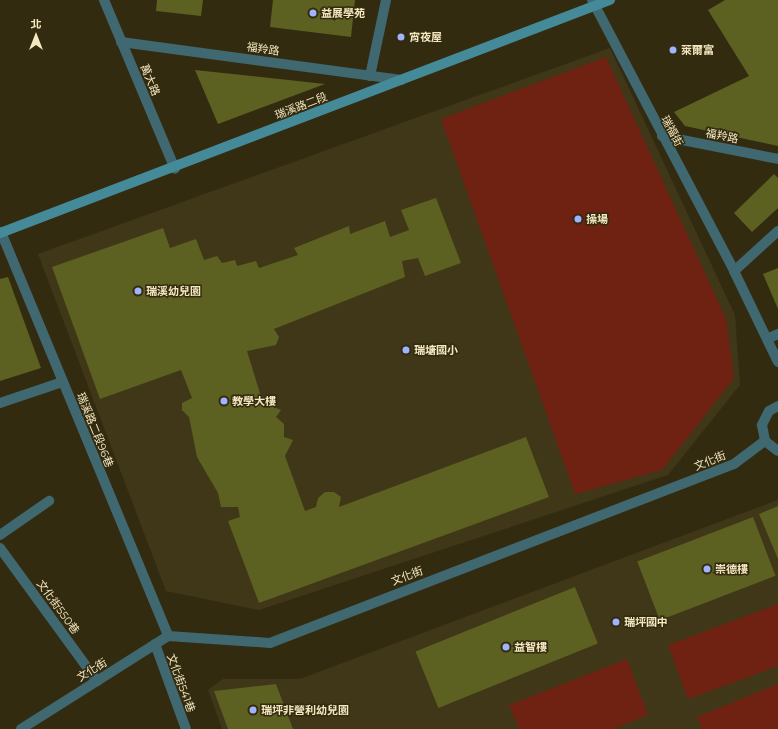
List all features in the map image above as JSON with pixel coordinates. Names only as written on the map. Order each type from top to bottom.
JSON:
[{"type":"street","name":"萬大路","points":[[104,0],[175,169]]},
{"type":"street","points":[[370,76],[386,0]]},
{"type":"street","name":"瑞溪路二段","points":[[1,232],[175,169],[594,3],[610,0]]},
{"type":"street","name":"瑞福街","points":[[594,3],[662,136],[734,271]]},
{"type":"street","name":"福羚路","points":[[121,42],[401,80]]},
{"type":"street","name":"福羚路","points":[[662,136],[778,159]]},
{"type":"street","points":[[778,231],[734,271],[773,336],[778,362]]},
{"type":"street","name":"瑞溪路二段96巷","points":[[1,232],[168,636]]},
{"type":"street","points":[[0,403],[62,382]]},
{"type":"street","points":[[778,406],[764,417],[765,441],[778,451]]},
{"type":"street","name":"文化街","points":[[21,729],[168,636],[270,643],[720,470],[739,461],[765,441]]},
{"type":"street","points":[[0,535],[49,501]]},
{"type":"street","name":"文化街550巷","points":[[0,548],[97,681]]},
{"type":"street","name":"文化街541巷","points":[[155,644],[186,729]]},
{"type":"shaded area","name":"瑞塘國小","points":[[610,48],[735,315],[740,385],[668,475],[259,610],[166,591],[38,254]]},
{"type":"shaded area","name":"操場","points":[[606,57],[726,319],[734,378],[662,470],[575,494],[441,119]]},
{"type":"shaded area","name":"瑞坪國中","points":[[778,500],[778,729],[222,729],[208,690],[223,679],[300,679]]},
{"type":"shaded area","points":[[778,604],[778,666],[688,699],[668,645]]},
{"type":"shaded area","points":[[627,659],[648,715],[613,729],[519,729],[509,705]]},
{"type":"shaded area","points":[[778,684],[778,729],[702,729],[697,717]]},
{"type":"building","points":[[157,0],[203,0],[201,16],[156,11]]},
{"type":"building","name":"益展學苑","points":[[273,0],[355,0],[351,37],[270,27]]},
{"type":"building","points":[[725,0],[778,0],[778,146],[685,126],[674,112],[749,76],[708,10]]},
{"type":"building","points":[[195,70],[325,84],[218,124]]},
{"type":"building","points":[[774,174],[778,178],[778,208],[752,232],[734,213]]},
{"type":"building","name":"教學大樓","points":[[436,198],[461,263],[425,276],[418,258],[402,261],[405,277],[274,329],[279,337],[276,345],[247,351],[263,403],[281,410],[276,417],[284,424],[284,437],[293,440],[285,456],[305,511],[316,507],[318,498],[325,492],[334,492],[341,497],[339,507],[526,437],[549,497],[259,603],[228,521],[240,517],[238,507],[221,507],[218,493],[197,457],[189,417],[182,410],[182,403],[192,398],[181,370],[100,399],[52,267],[163,228],[170,248],[196,239],[204,260],[217,256],[222,263],[235,260],[237,266],[256,261],[259,268],[298,255],[294,248],[349,226],[350,234],[385,221],[390,237],[409,230],[401,210]]},
{"type":"building","points":[[778,268],[778,309],[763,274]]},
{"type":"building","points":[[8,277],[41,368],[0,381],[0,279]]},
{"type":"building","points":[[778,506],[778,559],[759,514]]},
{"type":"building","name":"崇德樓","points":[[753,517],[776,576],[660,620],[637,561]]},
{"type":"building","name":"益智樓","points":[[575,587],[598,644],[438,708],[416,651]]},
{"type":"building","name":"瑞坪非營利幼兒園","points":[[276,684],[293,729],[228,729],[214,691]]},
{"type":"place","name":"益展學苑","points":[[313,13]]},
{"type":"place","name":"宵夜屋","points":[[401,37]]},
{"type":"place","name":"萊爾富","points":[[673,50]]},
{"type":"place","name":"操場","points":[[578,219]]},
{"type":"place","name":"瑞溪幼兒園","points":[[138,291]]},
{"type":"place","name":"瑞塘國小","points":[[406,350]]},
{"type":"place","name":"教學大樓","points":[[224,401]]},
{"type":"place","name":"崇德樓","points":[[707,569]]},
{"type":"place","name":"瑞坪國中","points":[[616,622]]},
{"type":"place","name":"益智樓","points":[[506,647]]},
{"type":"place","name":"瑞坪非營利幼兒園","points":[[253,710]]}]
